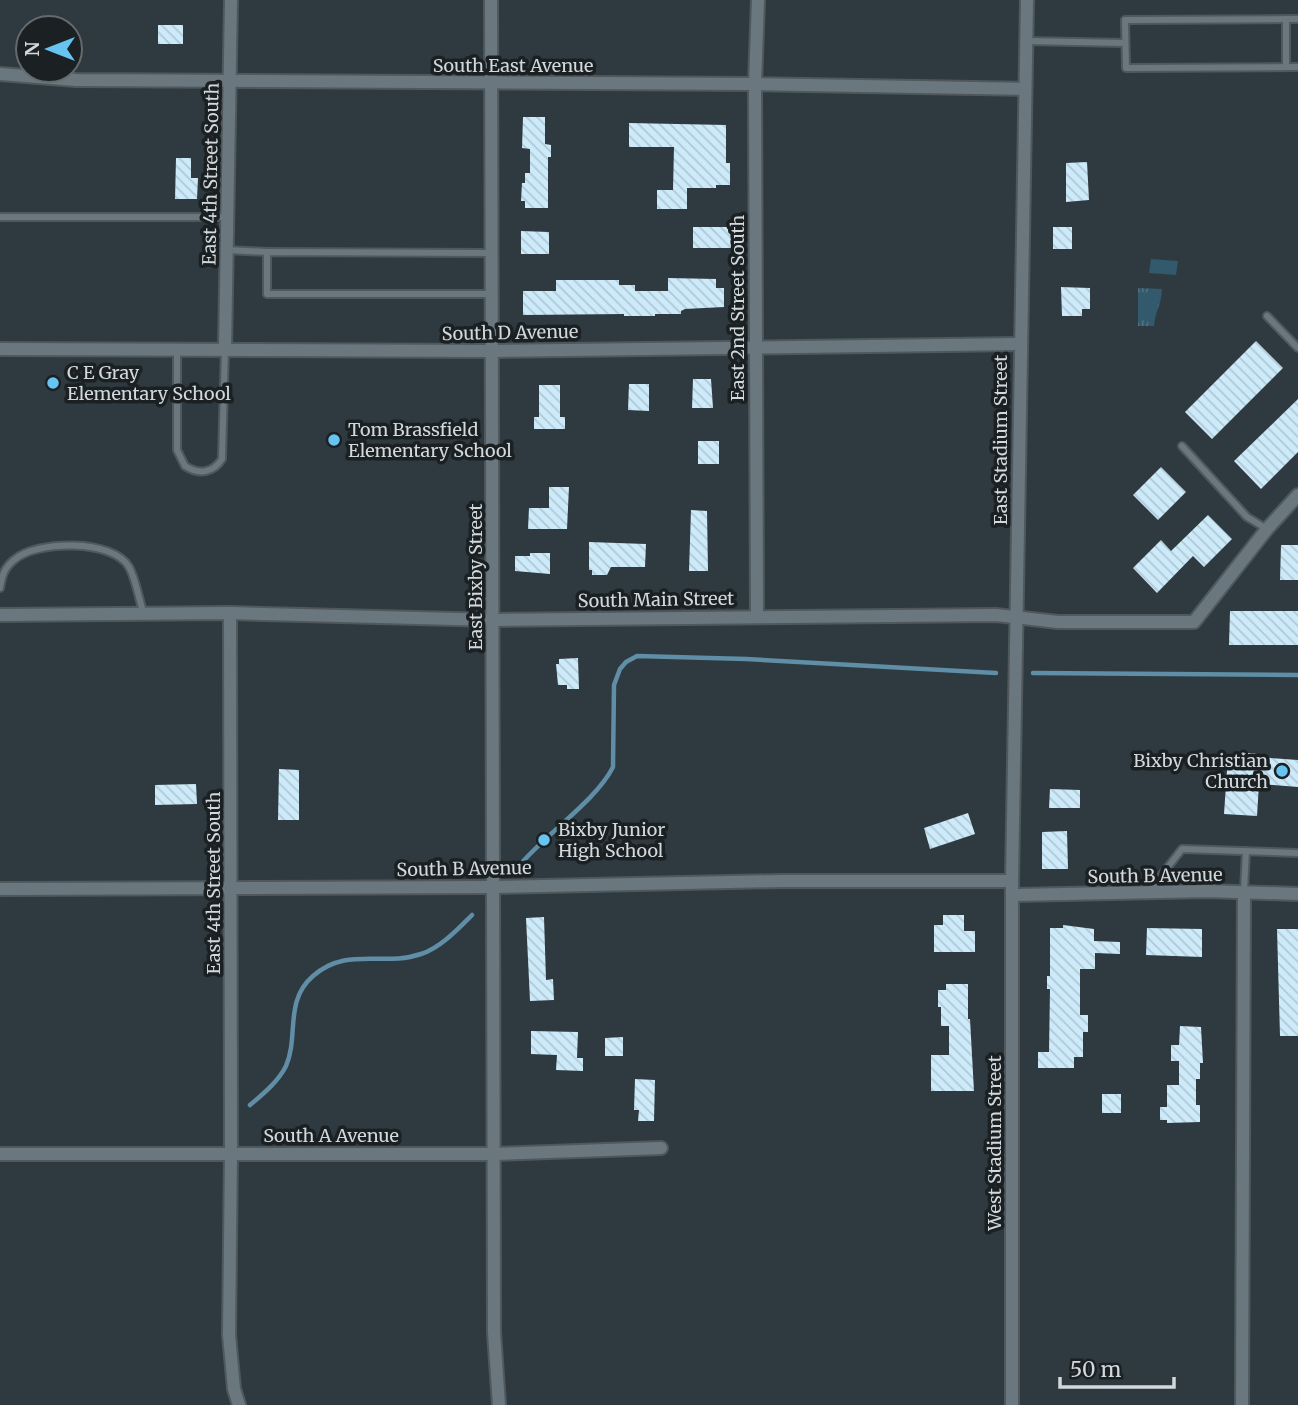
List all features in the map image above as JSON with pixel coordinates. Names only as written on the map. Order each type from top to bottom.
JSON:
[{"type":"street","name":"East 4th Street South","points":[[225,349],[231,0]]},
{"type":"street","name":"East Bixby Street","points":[[491,0],[494,1332],[499,1405]]},
{"type":"street","name":"East 2nd Street South","points":[[757,616],[755,84],[758,0]]},
{"type":"street","name":"East Stadium Street","points":[[1012,881],[1027,0]]},
{"type":"street","name":"South East Avenue","points":[[0,74],[76,80],[755,84],[1026,89]]},
{"type":"street","name":"South D Avenue","points":[[0,349],[492,351],[1020,344]]},
{"type":"street","points":[[1267,529],[1297,497]]},
{"type":"street","name":"South Main Street","points":[[0,615],[230,613],[494,620],[996,615],[1058,622],[1194,622],[1267,529]]},
{"type":"street","name":"East 4th Street South","points":[[230,613],[229,1335],[234,1390],[239,1405]]},
{"type":"street","name":"South B Avenue","points":[[0,889],[1012,881]]},
{"type":"street","name":"West Stadium Street","points":[[1012,881],[1012,1405]]},
{"type":"street","name":"South B Avenue","points":[[1013,895],[1148,892],[1298,894]]},
{"type":"street","points":[[1242,1405],[1244,893]]},
{"type":"street","name":"South A Avenue","points":[[0,1154],[494,1154],[661,1148]]},
{"type":"lane","points":[[1286,19],[1286,67]]},
{"type":"lane","points":[[1298,19],[1125,20],[1126,68],[1298,67]]},
{"type":"lane","points":[[1026,41],[1125,43]]},
{"type":"lane","points":[[0,217],[226,217]]},
{"type":"lane","points":[[227,250],[492,253]]},
{"type":"lane","points":[[267,252],[267,294],[491,294]]},
{"type":"lane","points":[[1267,316],[1298,348]]},
{"type":"lane","points":[[177,349],[177,450],[185,466],[200,472],[218,466],[222,459],[225,349]]},
{"type":"lane","points":[[1181,446],[1247,517],[1267,529]]},
{"type":"lane","points":[[0,588],[3,572],[15,558],[34,548],[88,546],[108,552],[129,566],[144,614]]},
{"type":"lane","points":[[1148,892],[1182,849],[1298,853]]},
{"type":"lane","points":[[1244,893],[1246,852]]},
{"type":"green space","points":[[1151,259],[1178,261],[1176,275],[1149,273]]},
{"type":"green space","points":[[1138,288],[1162,289],[1154,326],[1138,326]]},
{"type":"building","points":[[158,25],[183,25],[183,44],[158,44]]},
{"type":"building","points":[[523,117],[545,117],[545,144],[551,145],[551,157],[548,157],[548,208],[525,208],[525,201],[521,201],[525,173],[530,173],[530,149],[522,148]]},
{"type":"building","points":[[629,123],[726,125],[726,163],[730,163],[730,185],[687,188],[687,209],[657,209],[657,190],[673,190],[674,147],[629,147]]},
{"type":"building","points":[[176,158],[191,158],[191,178],[198,178],[197,199],[175,199]]},
{"type":"building","points":[[1087,162],[1089,200],[1066,202],[1066,163]]},
{"type":"building","points":[[693,227],[731,227],[731,248],[693,248]]},
{"type":"building","points":[[1053,227],[1072,227],[1072,249],[1053,249]]},
{"type":"building","points":[[521,231],[549,232],[549,254],[521,254]]},
{"type":"building","points":[[668,278],[716,279],[716,288],[724,288],[724,307],[685,309],[681,314],[655,316],[523,315],[523,291],[556,291],[556,280],[619,280],[619,285],[635,285],[635,291],[668,291]]},
{"type":"building","points":[[1061,287],[1090,288],[1090,309],[1082,309],[1082,316],[1062,316]]},
{"type":"building","points":[[1256,341],[1283,368],[1212,439],[1185,412]]},
{"type":"building","points":[[693,379],[711,379],[713,408],[692,408]]},
{"type":"building","points":[[629,384],[649,384],[649,411],[628,410]]},
{"type":"building","points":[[539,385],[560,385],[560,417],[565,417],[565,429],[534,429],[534,417],[539,417]]},
{"type":"building","points":[[1298,399],[1298,452],[1261,489],[1234,461]]},
{"type":"building","points":[[698,441],[719,441],[719,464],[698,464]]},
{"type":"building","points":[[1161,467],[1186,492],[1158,520],[1133,495]]},
{"type":"building","points":[[549,487],[569,487],[567,529],[528,529],[529,508],[549,508]]},
{"type":"building","points":[[691,510],[707,511],[708,571],[689,571]]},
{"type":"building","points":[[1208,515],[1232,539],[1204,567],[1193,556],[1157,593],[1133,568],[1161,540],[1171,551]]},
{"type":"building","points":[[589,542],[646,544],[645,567],[611,567],[607,575],[592,575],[592,570],[589,570]]},
{"type":"building","points":[[1281,545],[1298,545],[1298,580],[1280,580]]},
{"type":"building","points":[[530,553],[550,553],[550,574],[515,571],[515,556],[530,556]]},
{"type":"building","points":[[1230,611],[1298,611],[1298,645],[1229,645]]},
{"type":"building","points":[[578,658],[579,689],[567,689],[567,685],[558,685],[556,664],[559,664],[559,659]]},
{"type":"building","points":[[1238,752],[1257,754],[1257,757],[1298,760],[1298,787],[1259,784],[1257,816],[1224,814],[1228,756],[1237,757]]},
{"type":"building","points":[[279,769],[299,770],[299,820],[278,820]]},
{"type":"building","points":[[196,784],[197,804],[155,805],[155,785]]},
{"type":"building","points":[[1050,789],[1080,790],[1080,808],[1049,808]]},
{"type":"building","points":[[968,813],[975,834],[930,849],[924,828]]},
{"type":"building","points":[[1067,831],[1068,869],[1042,869],[1042,832]]},
{"type":"building","points":[[943,915],[964,915],[964,931],[975,931],[975,952],[934,952],[934,925],[943,925]]},
{"type":"building","points":[[544,917],[546,980],[553,979],[554,1000],[530,1001],[526,918]]},
{"type":"building","points":[[1063,925],[1094,929],[1094,941],[1120,942],[1120,954],[1095,953],[1095,969],[1080,969],[1080,1015],[1088,1015],[1088,1032],[1083,1032],[1083,1057],[1074,1057],[1074,1068],[1038,1068],[1038,1052],[1049,1052],[1050,989],[1047,989],[1047,976],[1050,976],[1050,928],[1063,928]]},
{"type":"building","points":[[1147,928],[1202,929],[1202,957],[1146,955]]},
{"type":"building","points":[[1277,929],[1298,929],[1298,1036],[1280,1036]]},
{"type":"building","points":[[946,984],[968,984],[974,1091],[931,1091],[931,1055],[949,1055],[949,1026],[941,1026],[941,1007],[938,1007],[938,990],[946,990]]},
{"type":"building","points":[[1180,1026],[1201,1027],[1203,1063],[1200,1063],[1200,1079],[1196,1079],[1196,1105],[1200,1105],[1200,1122],[1167,1123],[1167,1120],[1160,1120],[1160,1107],[1167,1107],[1167,1085],[1179,1085],[1179,1061],[1171,1061],[1171,1045],[1179,1045]]},
{"type":"building","points":[[531,1031],[578,1032],[577,1058],[583,1058],[583,1071],[556,1070],[557,1055],[531,1054]]},
{"type":"building","points":[[623,1037],[623,1056],[605,1056],[605,1038]]},
{"type":"building","points":[[635,1079],[655,1080],[654,1121],[638,1121],[639,1110],[634,1110]]},
{"type":"building","points":[[1102,1094],[1121,1094],[1121,1113],[1102,1113]]},
{"type":"waterway","points":[[518,867],[595,792],[613,767],[614,685],[620,669],[637,656],[746,659],[996,673]]},
{"type":"waterway","points":[[1033,673],[1298,675]]},
{"type":"waterway","points":[[250,1105],[275,1082],[286,1066],[298,996],[313,976],[326,967],[352,959],[393,959],[421,954],[442,943],[472,915]]},
{"type":"place","name":"C E Gray Elementary School","points":[[53,383]]},
{"type":"place","name":"Tom Brassfield Elementary School","points":[[334,440]]},
{"type":"place","name":"Bixby Christian Church","points":[[1282,771]]},
{"type":"place","name":"Bixby Junior High School","points":[[544,840]]}]
